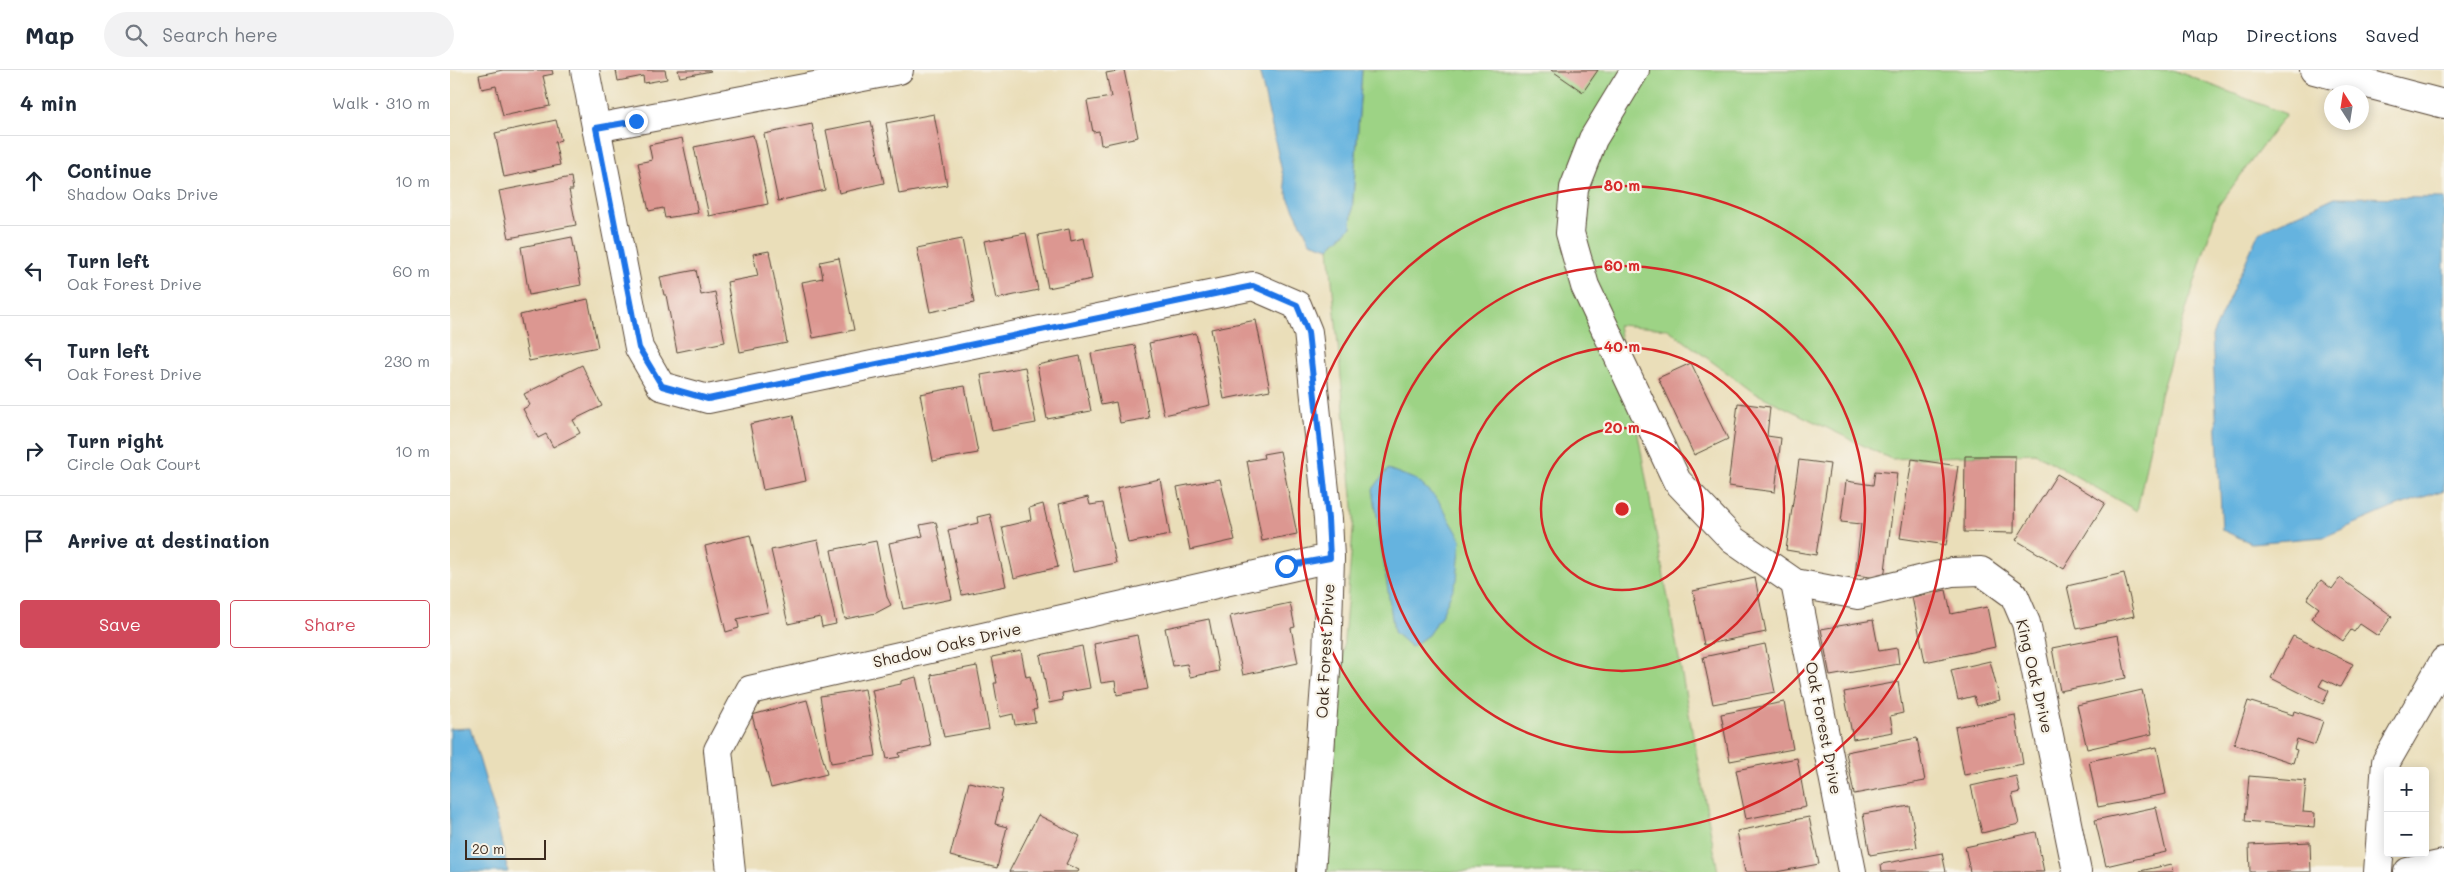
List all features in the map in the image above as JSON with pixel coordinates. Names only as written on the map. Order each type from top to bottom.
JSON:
[{"type":"street","name":"Oak Forest Drive","points":[[585,70],[639,348],[662,386],[708,399],[1253,286],[1297,305],[1308,332],[1328,519],[1330,558],[1327,658],[1311,872]]},
{"type":"street","points":[[596,128],[899,70]]},
{"type":"street","name":"King Oak Drive","points":[[1635,70],[1593,139],[1574,188],[1570,233],[1585,286],[1677,481],[1733,540],[1795,584],[1858,595],[1952,572],[1981,571],[2014,596],[2026,623],[2077,872]]},
{"type":"street","points":[[2314,70],[2444,104]]},
{"type":"street","name":"Shadow Oaks Drive","points":[[732,872],[718,750],[750,690],[1330,558]]},
{"type":"street","name":"Oak Forest Drive","points":[[1795,584],[1852,872]]},
{"type":"street","points":[[2378,872],[2386,762],[2444,662]]},
{"type":"street","points":[[2408,872],[2444,864]]},
{"type":"green space","points":[[1362,70],[2173,70],[2286,114],[2218,206],[2160,395],[2137,511],[2035,453],[1891,459],[1753,392],[1668,329],[1618,325],[1718,872],[1325,872],[1354,518],[1329,248],[1351,227]]},
{"type":"water","points":[[1259,70],[1362,70],[1351,227],[1329,248],[1310,242],[1288,198]]},
{"type":"water","points":[[2335,197],[2444,198],[2444,490],[2392,508],[2324,537],[2251,543],[2222,530],[2212,336],[2259,232]]},
{"type":"water","points":[[1388,469],[1417,480],[1438,500],[1461,539],[1457,580],[1441,616],[1428,635],[1411,647],[1394,632],[1373,489]]},
{"type":"water","points":[[470,728],[495,812],[508,872],[450,872],[450,729]]},
{"type":"building","points":[[503,70],[552,70],[553,74],[543,76],[550,106],[503,116],[496,86],[482,89],[479,75]]},
{"type":"building","points":[[616,70],[665,70],[667,79],[644,83],[643,76],[618,81]]},
{"type":"building","points":[[678,70],[710,70],[711,71],[680,77]]},
{"type":"building","points":[[1124,70],[1138,137],[1101,145],[1099,131],[1093,132],[1087,101],[1111,97],[1106,73]]},
{"type":"building","points":[[1551,70],[1598,70],[1583,92]]},
{"type":"building","points":[[934,114],[947,185],[899,194],[886,123]]},
{"type":"building","points":[[556,120],[561,140],[555,142],[560,165],[504,177],[495,133]]},
{"type":"building","points":[[871,121],[884,183],[839,193],[826,130]]},
{"type":"building","points":[[812,124],[825,190],[778,201],[764,134]]},
{"type":"building","points":[[753,135],[768,204],[709,216],[694,147]]},
{"type":"building","points":[[682,138],[698,213],[665,218],[663,208],[649,211],[638,163],[652,160],[649,145]]},
{"type":"building","points":[[571,177],[573,190],[569,190],[576,225],[509,238],[499,191]]},
{"type":"building","points":[[1069,229],[1071,241],[1084,238],[1092,279],[1048,288],[1038,235]]},
{"type":"building","points":[[1026,233],[1038,290],[996,299],[984,241]]},
{"type":"building","points":[[572,237],[581,285],[529,295],[521,247]]},
{"type":"building","points":[[962,239],[974,303],[930,312],[917,248]]},
{"type":"building","points":[[769,251],[787,343],[740,352],[727,282],[758,276],[753,254]]},
{"type":"building","points":[[839,258],[854,330],[813,338],[802,282],[823,278],[820,262]]},
{"type":"building","points":[[696,270],[701,295],[715,292],[725,342],[677,352],[666,295],[664,295],[660,277]]},
{"type":"building","points":[[588,299],[598,347],[529,361],[520,315]]},
{"type":"building","points":[[1256,320],[1270,390],[1224,399],[1211,329]]},
{"type":"building","points":[[1196,333],[1210,405],[1164,415],[1149,343]]},
{"type":"building","points":[[1135,345],[1149,418],[1120,423],[1116,402],[1101,405],[1091,353]]},
{"type":"building","points":[[1080,356],[1091,411],[1047,419],[1037,365]]},
{"type":"building","points":[[1691,363],[1728,439],[1694,455],[1658,378]]},
{"type":"building","points":[[582,365],[602,406],[573,420],[580,433],[553,447],[546,434],[538,438],[523,409],[530,405],[524,394]]},
{"type":"building","points":[[1025,367],[1036,423],[992,431],[981,375]]},
{"type":"building","points":[[965,386],[978,453],[933,461],[920,394]]},
{"type":"building","points":[[1738,403],[1770,407],[1767,436],[1781,438],[1775,492],[1728,486]]},
{"type":"building","points":[[793,415],[806,481],[763,490],[750,424]]},
{"type":"building","points":[[1280,451],[1297,534],[1262,541],[1247,461],[1264,458],[1263,454]]},
{"type":"building","points":[[1965,456],[2015,456],[2014,533],[1964,532]]},
{"type":"building","points":[[1912,459],[1958,466],[1946,545],[1900,538]]},
{"type":"building","points":[[1799,460],[1830,464],[1816,555],[1786,550]]},
{"type":"building","points":[[1875,471],[1897,473],[1884,579],[1855,575],[1861,524],[1841,522],[1846,481],[1873,485]]},
{"type":"building","points":[[2057,474],[2105,503],[2064,569],[2016,540]]},
{"type":"building","points":[[1160,479],[1170,535],[1128,543],[1117,488]]},
{"type":"building","points":[[1220,479],[1235,540],[1190,550],[1177,487]]},
{"type":"building","points":[[1088,497],[1090,505],[1103,503],[1116,563],[1073,572],[1059,504]]},
{"type":"building","points":[[1043,504],[1058,567],[1014,578],[1002,527],[1031,520],[1029,508]]},
{"type":"building","points":[[990,514],[1006,586],[962,595],[948,530],[978,523],[977,517]]},
{"type":"building","points":[[936,522],[952,599],[903,609],[889,543],[923,536],[920,525]]},
{"type":"building","points":[[750,535],[768,612],[737,619],[739,628],[726,632],[705,546]]},
{"type":"building","points":[[818,540],[836,624],[822,627],[820,617],[788,624],[771,550]]},
{"type":"building","points":[[876,541],[887,597],[891,605],[876,613],[845,619],[831,550]]},
{"type":"building","points":[[2124,573],[2134,616],[2077,629],[2067,586]]},
{"type":"building","points":[[1755,578],[1766,632],[1704,645],[1693,591]]},
{"type":"building","points":[[2340,578],[2392,616],[2378,636],[2360,624],[2354,632],[2351,630],[2343,641],[2311,618],[2319,608],[2307,599],[2321,580],[2332,589]]},
{"type":"building","points":[[1946,590],[1951,614],[1987,607],[1995,647],[1925,662],[1912,597]]},
{"type":"building","points":[[1290,603],[1295,627],[1291,628],[1298,663],[1243,675],[1230,616]]},
{"type":"building","points":[[1209,619],[1219,671],[1190,677],[1187,664],[1173,666],[1165,628]]},
{"type":"building","points":[[1873,620],[1879,651],[1897,648],[1899,664],[1830,676],[1821,629]]},
{"type":"building","points":[[1137,635],[1148,689],[1117,695],[1115,681],[1101,683],[1094,644]]},
{"type":"building","points":[[2118,635],[2126,678],[2060,691],[2052,648]]},
{"type":"building","points":[[2293,636],[2353,664],[2340,687],[2323,679],[2319,686],[2329,691],[2323,704],[2271,678]]},
{"type":"building","points":[[1765,644],[1775,692],[1713,704],[1703,657]]},
{"type":"building","points":[[1082,646],[1090,688],[1062,693],[1063,700],[1049,703],[1040,655]]},
{"type":"building","points":[[1021,651],[1026,677],[1030,676],[1037,709],[1033,710],[1035,722],[1015,725],[1013,714],[1000,717],[994,683],[997,683],[992,657]]},
{"type":"building","points":[[1990,661],[2000,700],[1977,706],[1974,696],[1958,700],[1951,670]]},
{"type":"building","points":[[977,666],[989,729],[944,737],[931,675]]},
{"type":"building","points":[[916,677],[931,746],[899,753],[900,757],[887,759],[872,690],[901,684],[901,681]]},
{"type":"building","points":[[1898,682],[1903,713],[1890,716],[1893,732],[1853,739],[1844,692]]},
{"type":"building","points":[[865,689],[876,756],[831,763],[820,696]]},
{"type":"building","points":[[2142,690],[2152,734],[2087,749],[2077,705]]},
{"type":"building","points":[[807,700],[827,774],[771,788],[752,715]]},
{"type":"building","points":[[2248,701],[2293,715],[2294,711],[2323,721],[2315,745],[2297,739],[2294,749],[2297,750],[2293,763],[2234,744]]},
{"type":"building","points":[[1784,702],[1793,749],[1730,761],[1721,714]]},
{"type":"building","points":[[2015,715],[2023,764],[1964,775],[1955,727]]},
{"type":"building","points":[[1917,738],[1925,781],[1854,794],[1846,752]]},
{"type":"building","points":[[2157,747],[2166,794],[2098,807],[2089,761]]},
{"type":"building","points":[[1797,758],[1806,807],[1746,819],[1736,770]]},
{"type":"building","points":[[2016,776],[2020,792],[2012,794],[2019,824],[1982,833],[1971,786]]},
{"type":"building","points":[[2249,776],[2306,781],[2303,812],[2315,813],[2314,827],[2245,821]]},
{"type":"building","points":[[969,782],[1003,790],[995,824],[1007,827],[997,868],[950,856]]},
{"type":"building","points":[[1910,806],[1917,847],[1870,855],[1863,814]]},
{"type":"building","points":[[2156,807],[2166,852],[2106,866],[2095,820]]},
{"type":"building","points":[[1038,815],[1080,836],[1066,864],[1079,870],[1078,872],[1009,872]]},
{"type":"building","points":[[1809,817],[1819,864],[1776,872],[1745,872],[1737,831]]},
{"type":"building","points":[[2036,832],[2044,872],[1970,872],[1965,847]]},
{"type":"building","points":[[2310,842],[2311,872],[2250,872],[2249,845]]},
{"type":"building","points":[[1942,853],[1946,872],[1882,872],[1881,864]]},
{"type":"building","points":[[2172,864],[2174,872],[2140,872],[2140,871]]},
{"type":"route","points":[[636,121],[596,128],[639,348],[662,386],[708,399],[1253,286],[1297,305],[1308,332],[1328,519],[1330,558],[1286,566]]}]
